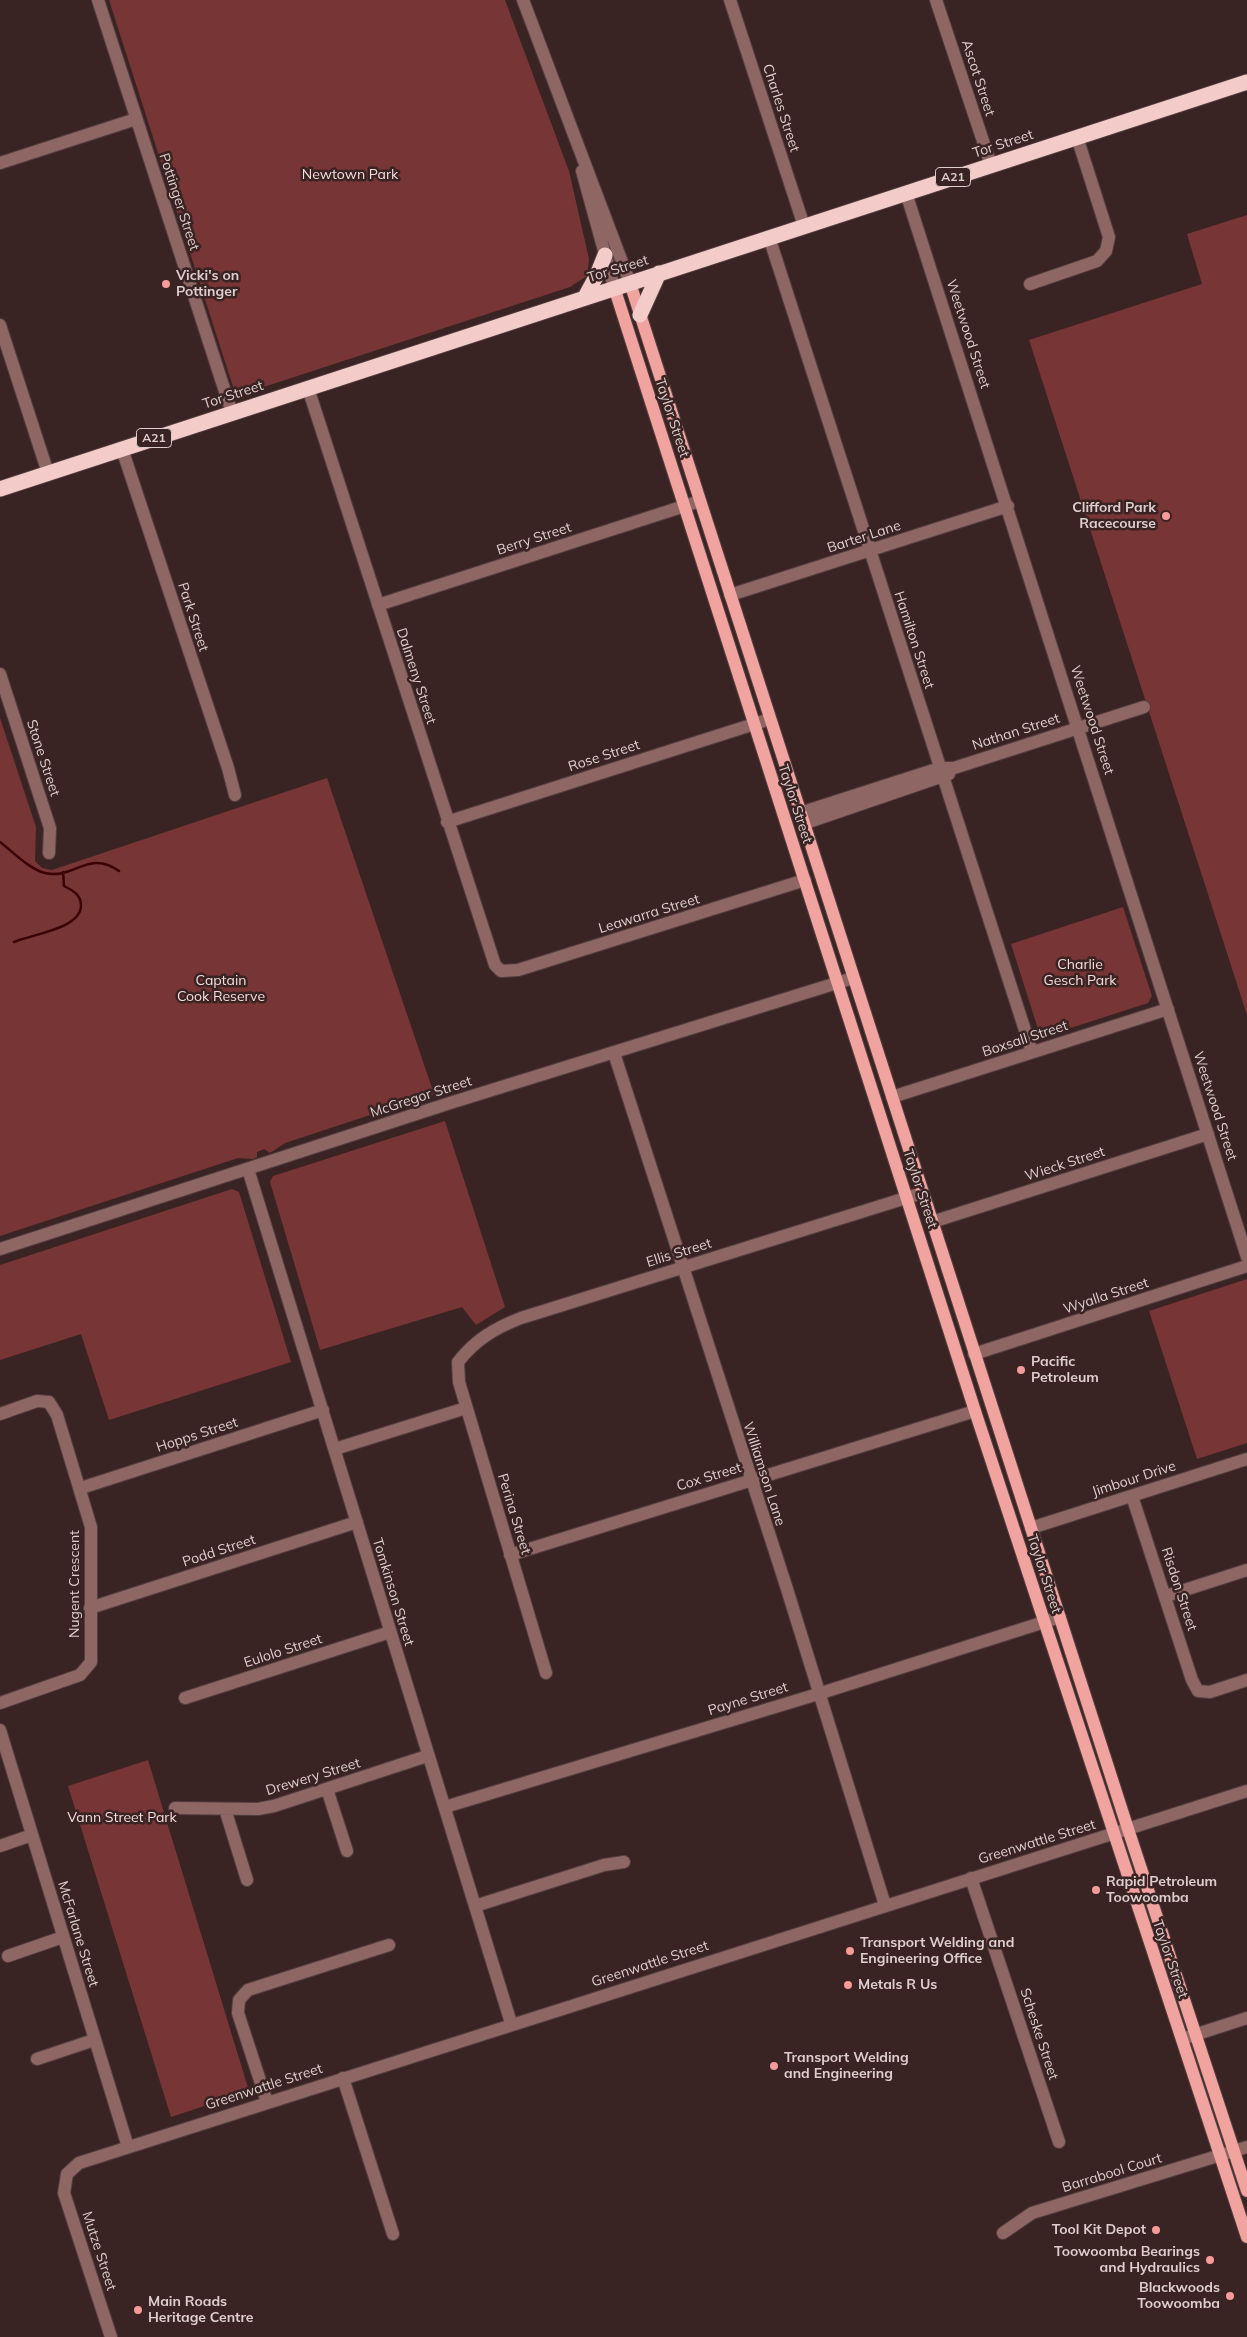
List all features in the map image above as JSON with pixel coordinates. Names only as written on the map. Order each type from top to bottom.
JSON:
[{"type":"highway","name":"Tor Street","points":[[0,489],[614,287],[1247,82]]},
{"type":"highway","points":[[585,297],[597,275],[604,255]]},
{"type":"highway","points":[[640,315],[659,274]]},
{"type":"main road","name":"Taylor Street","points":[[630,283],[974,1354],[1247,2191]]},
{"type":"main road","name":"Taylor Street","points":[[614,287],[975,1411],[1247,2237]]},
{"type":"main road","points":[[974,1354],[967,1363],[976,1396],[975,1411]]},
{"type":"street","name":"Pottinger Street","points":[[98,0],[232,413]]},
{"type":"street","name":"Taylor Street","points":[[525,0],[577,146],[604,255],[614,287]]},
{"type":"street","name":"Charles Street","points":[[730,0],[804,226]]},
{"type":"street","name":"Ascot Street","points":[[936,0],[991,165]]},
{"type":"street","points":[[0,163],[136,119]]},
{"type":"street","points":[[1030,284],[1097,261],[1106,251],[1109,237],[1078,137]]},
{"type":"street","name":"Taylor Street","points":[[577,146],[589,170],[630,283]]},
{"type":"street","name":"Weetwood Street","points":[[906,193],[1008,506],[1247,1257]]},
{"type":"street","name":"Hamilton Street","points":[[769,237],[1032,1052]]},
{"type":"street","points":[[0,325],[48,473]]},
{"type":"street","name":"Dalmeny Street","points":[[308,388],[491,957],[495,965],[501,970]]},
{"type":"street","name":"Park Street","points":[[122,449],[228,768],[235,795]]},
{"type":"street","name":"Berry Street","points":[[378,605],[700,501]]},
{"type":"street","name":"Barter Lane","points":[[730,595],[1008,506]]},
{"type":"street","name":"Stone Street","points":[[0,674],[50,828],[49,853]]},
{"type":"street","name":"Nathan Street","points":[[801,819],[1144,707]]},
{"type":"street","name":"Rose Street","points":[[447,822],[770,719]]},
{"type":"street","name":"Leawarra Street","points":[[501,970],[518,970],[805,880]]},
{"type":"street","name":"McGregor Street","points":[[0,1249],[450,1103],[853,978]]},
{"type":"street","name":"Boxsall Street","points":[[892,1097],[1168,1009]]},
{"type":"street","name":"Williamson Lane","points":[[614,1053],[750,1480],[787,1588],[818,1694],[885,1905]]},
{"type":"street","name":"Wieck Street","points":[[932,1222],[1208,1134]]},
{"type":"street","name":"Tomkinson Street","points":[[248,1169],[427,1756],[445,1807],[511,2023]]},
{"type":"street","name":"Ellis Street","points":[[458,1362],[470,1346],[504,1324],[922,1193]]},
{"type":"street","name":"Wyalla Street","points":[[974,1354],[1247,1266]]},
{"type":"street","name":"Perina Street","points":[[458,1362],[458,1382],[546,1674]]},
{"type":"street","name":"Nugent Crescent","points":[[0,1414],[37,1402],[49,1402],[57,1415],[81,1488],[91,1527],[91,1662],[80,1675],[0,1703]]},
{"type":"street","points":[[334,1449],[466,1408]]},
{"type":"street","name":"Hopps Street","points":[[81,1488],[323,1410]]},
{"type":"street","name":"Cox Street","points":[[510,1555],[975,1411]]},
{"type":"street","name":"Jimbour Drive","points":[[1031,1528],[1247,1459]]},
{"type":"street","name":"Risdon Street","points":[[1132,1496],[1192,1680],[1198,1692],[1210,1692],[1247,1680]]},
{"type":"street","name":"Podd Street","points":[[90,1608],[357,1522]]},
{"type":"street","points":[[1166,1596],[1247,1570]]},
{"type":"street","name":"Payne Street","points":[[445,1807],[818,1694],[1060,1617]]},
{"type":"street","name":"Eulolo Street","points":[[185,1698],[390,1632]]},
{"type":"street","name":"McFarlane Street","points":[[0,1730],[128,2147]]},
{"type":"street","name":"Drewery Street","points":[[175,1808],[225,1810],[274,1806],[427,1756]]},
{"type":"street","points":[[327,1789],[347,1851]]},
{"type":"street","name":"Greenwattle Street","points":[[67,2174],[79,2162],[511,2023],[1247,1791]]},
{"type":"street","points":[[225,1810],[247,1880]]},
{"type":"street","points":[[0,1846],[32,1835]]},
{"type":"street","points":[[475,1906],[604,1865],[624,1862]]},
{"type":"street","name":"Scheske Street","points":[[971,1878],[1059,2142]]},
{"type":"street","points":[[8,1956],[64,1937]]},
{"type":"street","points":[[267,2102],[238,2013],[239,2000],[248,1990],[389,1946]]},
{"type":"street","points":[[1182,2039],[1247,2018]]},
{"type":"street","points":[[37,2059],[94,2040]]},
{"type":"street","points":[[343,2078],[393,2234]]},
{"type":"street","name":"Barrabool Court","points":[[1003,2233],[1032,2213],[1247,2147]]},
{"type":"street","name":"Mutze Street","points":[[67,2174],[64,2193],[111,2337]]},
{"type":"green space","name":"Newtown Park","points":[[109,0],[505,0],[569,171],[589,259],[587,276],[570,287],[236,396]]},
{"type":"green space","name":"Clifford Park Racecourse","points":[[1247,215],[1247,1015],[1029,340],[1202,284],[1187,234]]},
{"type":"green space","name":"Captain Cook Reserve","points":[[0,718],[36,827],[35,861],[42,868],[52,870],[327,778],[434,1094],[285,1143],[270,1153],[264,1149],[257,1152],[257,1157],[253,1159],[238,1158],[0,1236]]},
{"type":"green space","name":"Charlie Gesch Park","points":[[1123,907],[1152,996],[1148,1003],[1046,1036],[1039,1032],[1011,944]]},
{"type":"green space","points":[[445,1121],[505,1307],[476,1325],[462,1307],[320,1350],[270,1182],[273,1176]]},
{"type":"green space","points":[[232,1189],[239,1192],[291,1362],[109,1420],[81,1334],[0,1360],[0,1265]]},
{"type":"green space","points":[[1247,1279],[1247,1443],[1197,1459],[1149,1311]]},
{"type":"green space","name":"Vann Street Park","points":[[148,1760],[249,2091],[171,2117],[68,1786]]},
{"type":"waterway","points":[[0,842],[27,864],[45,873],[64,873],[98,863],[108,865],[119,871]]},
{"type":"waterway","points":[[14,942],[54,930],[73,920],[79,914],[80,899],[74,892],[64,886],[63,872]]},
{"type":"place","name":"Vicki's on Pottinger","points":[[166,284]]},
{"type":"place","name":"Clifford Park Racecourse","points":[[1166,516]]},
{"type":"place","name":"Pacific Petroleum","points":[[1021,1370]]},
{"type":"place","name":"Rapid Petroleum Toowoomba","points":[[1096,1890]]},
{"type":"place","name":"Transport Welding and Engineering Office","points":[[850,1951]]},
{"type":"place","name":"Metals R Us","points":[[848,1985]]},
{"type":"place","name":"Transport Welding and Engineering","points":[[774,2066]]},
{"type":"place","name":"Tool Kit Depot","points":[[1156,2230]]},
{"type":"place","name":"Toowoomba Bearings and Hydraulics","points":[[1210,2260]]},
{"type":"place","name":"Blackwoods Toowoomba","points":[[1230,2296]]},
{"type":"place","name":"Main Roads Heritage Centre","points":[[138,2310]]}]
